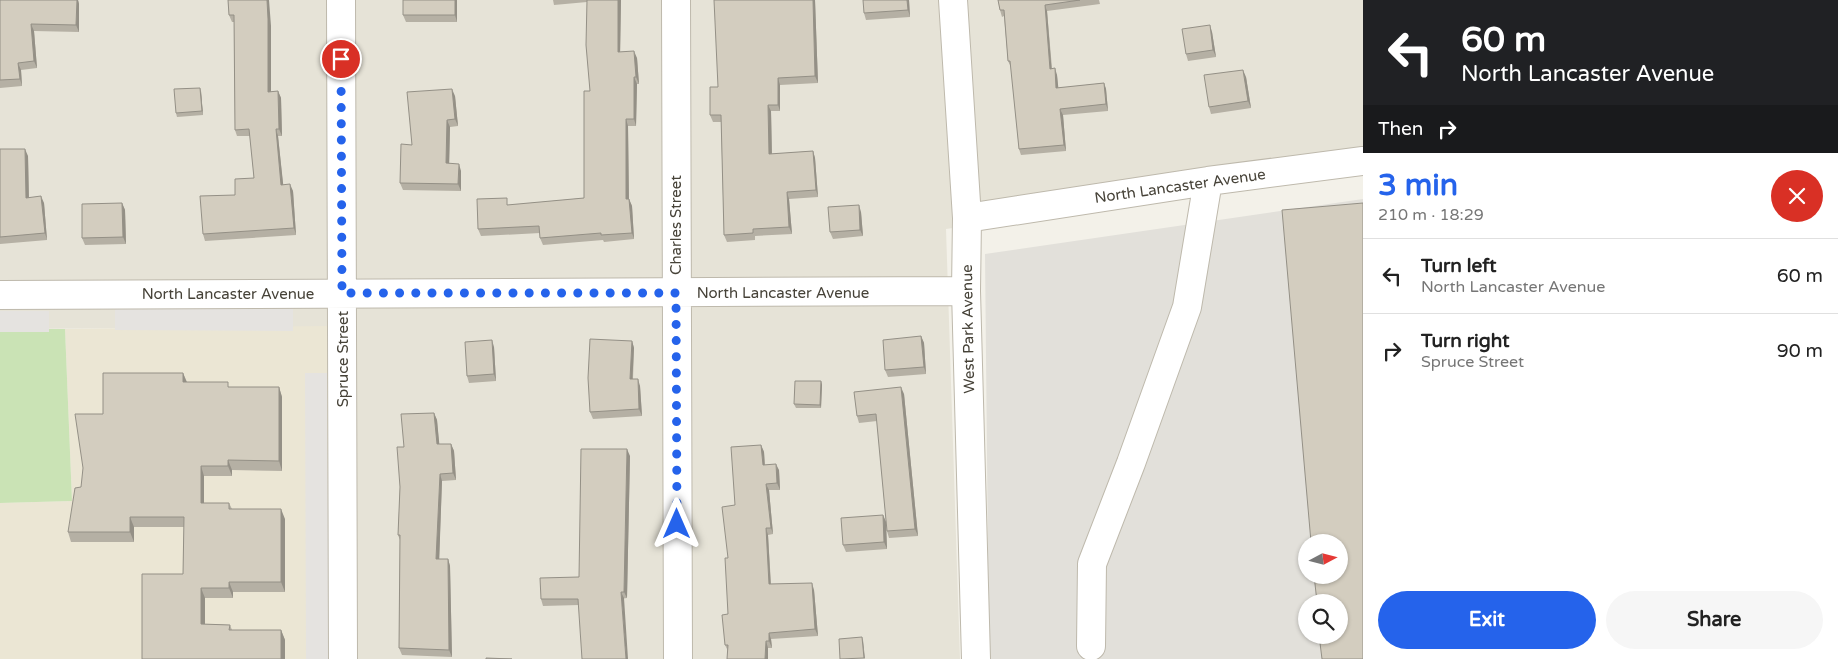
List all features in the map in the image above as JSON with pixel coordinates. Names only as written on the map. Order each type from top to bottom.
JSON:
[{"type":"street","name":"Spruce Street","points":[[341,0],[343,659]]},
{"type":"street","name":"Charles Street","points":[[676,0],[678,659]]},
{"type":"street","name":"West Park Avenue","points":[[953,0],[967,218],[966,291],[976,659]]},
{"type":"street","name":"North Lancaster Avenue","points":[[967,218],[1208,181],[1363,161]]},
{"type":"street","points":[[1091,646],[1092,564],[1187,308],[1208,181]]},
{"type":"street","name":"North Lancaster Avenue","points":[[0,295],[966,291]]},
{"type":"shaded area","points":[[0,0],[1363,0],[1363,169],[946,229],[960,659],[328,659],[328,327],[0,329]]},
{"type":"shaded area","points":[[1363,199],[1363,659],[989,659],[985,254]]},
{"type":"shaded area","points":[[115,307],[293,308],[293,331],[115,330]]},
{"type":"shaded area","points":[[0,311],[49,311],[49,332],[0,332]]},
{"type":"shaded area","points":[[328,326],[328,659],[0,659],[0,503],[72,501],[65,329]]},
{"type":"shaded area","points":[[305,373],[327,373],[329,659],[306,659]]},
{"type":"green space","points":[[0,329],[65,329],[72,501],[0,503]]},
{"type":"building","points":[[0,0],[77,0],[76,25],[31,24],[34,61],[18,63],[20,79],[0,80]]},
{"type":"building","points":[[228,0],[267,0],[268,92],[278,91],[279,129],[276,129],[281,185],[290,184],[294,228],[203,234],[200,196],[235,195],[235,179],[254,178],[249,129],[235,130],[234,15],[229,15]]},
{"type":"building","points":[[403,0],[455,0],[455,15],[403,15]]},
{"type":"building","points":[[587,0],[618,0],[618,52],[634,51],[636,77],[634,77],[634,119],[626,119],[626,199],[629,199],[632,233],[601,235],[601,233],[540,238],[539,226],[478,229],[477,199],[507,198],[507,205],[584,198],[584,91],[590,91],[586,45]]},
{"type":"building","points":[[714,0],[813,0],[815,76],[778,78],[778,105],[768,105],[769,154],[813,151],[816,190],[787,192],[789,227],[753,229],[753,233],[724,235],[721,115],[710,115],[710,87],[718,87]]},
{"type":"building","points":[[863,0],[907,0],[908,10],[864,13]]},
{"type":"building","points":[[998,0],[1080,0],[1045,5],[1050,69],[1055,68],[1056,88],[1104,83],[1106,104],[1060,109],[1064,145],[1019,149],[1004,10],[1000,10]]},
{"type":"building","points":[[1210,25],[1213,50],[1186,54],[1182,29]]},
{"type":"building","points":[[1243,70],[1248,101],[1209,107],[1204,75]]},
{"type":"building","points":[[200,88],[202,111],[176,113],[174,89]]},
{"type":"building","points":[[452,89],[455,119],[447,120],[446,163],[459,164],[458,184],[400,183],[401,144],[412,145],[407,92]]},
{"type":"building","points":[[0,149],[25,149],[26,198],[41,196],[45,233],[0,237]]},
{"type":"building","points":[[122,203],[123,237],[82,238],[82,204]]},
{"type":"building","points":[[1363,203],[1363,659],[1322,659],[1320,644],[1348,644],[1348,594],[1316,594],[1315,584],[1348,584],[1348,534],[1310,534],[1282,210]]},
{"type":"building","points":[[859,205],[860,230],[830,232],[828,207]]},
{"type":"building","points":[[921,336],[924,367],[885,370],[883,340]]},
{"type":"building","points":[[590,339],[632,341],[630,379],[638,379],[639,409],[590,412],[588,378]]},
{"type":"building","points":[[492,340],[494,374],[467,376],[465,342]]},
{"type":"building","points":[[103,373],[183,373],[183,382],[228,382],[228,387],[279,387],[279,461],[228,460],[228,466],[201,466],[201,503],[229,503],[229,509],[281,509],[281,582],[229,582],[229,588],[201,588],[201,624],[230,625],[229,630],[281,630],[281,659],[142,659],[142,574],[183,574],[184,517],[130,517],[130,532],[68,532],[75,488],[81,487],[83,468],[75,414],[103,414]]},
{"type":"building","points":[[795,381],[821,381],[820,405],[794,404]]},
{"type":"building","points":[[901,387],[915,529],[887,531],[876,414],[857,416],[854,392]]},
{"type":"building","points":[[434,413],[437,444],[451,444],[453,473],[440,474],[436,559],[448,559],[449,650],[399,648],[400,535],[398,535],[400,487],[397,447],[404,447],[401,414]]},
{"type":"building","points":[[761,445],[763,465],[776,464],[777,483],[766,484],[771,528],[766,528],[769,584],[812,583],[815,629],[769,633],[769,641],[766,641],[765,659],[727,659],[728,645],[725,645],[722,615],[728,614],[725,558],[728,558],[722,507],[735,505],[731,447]]},
{"type":"building","points":[[581,449],[627,449],[624,592],[621,592],[626,659],[582,659],[578,599],[541,599],[540,578],[579,577]]},
{"type":"building","points":[[883,515],[884,542],[843,545],[841,518]]},
{"type":"building","points":[[862,637],[864,658],[840,659],[839,639]]},
{"type":"route","points":[[341,59],[342,293],[676,293],[677,524]]}]
